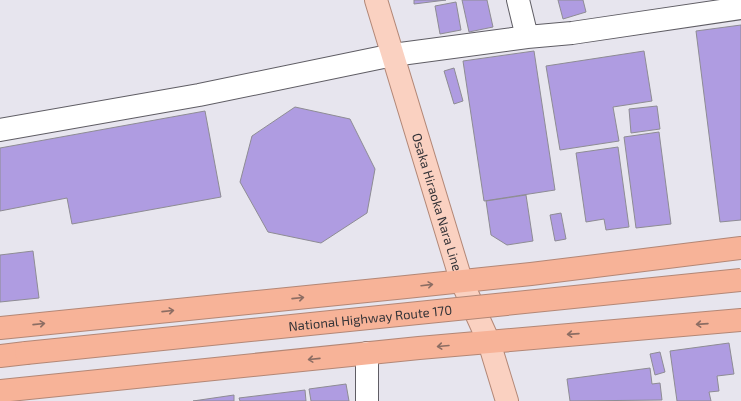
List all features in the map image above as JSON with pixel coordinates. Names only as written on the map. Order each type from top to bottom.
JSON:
[{"type":"highway","points":[[0,328],[539,273],[741,248]]},
{"type":"highway","name":"National Highway Route 170","points":[[0,356],[741,280]]},
{"type":"highway","points":[[0,391],[488,342],[741,320]]},
{"type":"main road","name":"Osaka Hiraoka Nara Line","points":[[376,0],[461,280],[488,342],[508,401]]},
{"type":"street","points":[[518,0],[528,37]]},
{"type":"street","points":[[0,130],[199,95],[393,55],[528,37],[572,33],[687,8],[741,8]]},
{"type":"street","points":[[367,354],[367,401]]},
{"type":"building","points":[[414,0],[446,0],[414,4]]},
{"type":"building","points":[[462,0],[487,0],[493,27],[469,32]]},
{"type":"building","points":[[558,0],[583,0],[586,12],[563,19]]},
{"type":"building","points":[[456,2],[461,30],[440,34],[435,6]]},
{"type":"building","points":[[741,25],[741,220],[720,222],[696,31]]},
{"type":"building","points":[[534,51],[555,190],[484,201],[463,61]]},
{"type":"building","points":[[644,51],[652,101],[613,107],[619,141],[560,150],[546,66]]},
{"type":"building","points":[[454,68],[463,101],[454,104],[444,71]]},
{"type":"building","points":[[657,106],[660,129],[631,133],[629,109]]},
{"type":"building","points":[[295,107],[350,119],[375,169],[367,213],[321,243],[268,232],[240,182],[252,136]]},
{"type":"building","points":[[205,111],[221,197],[72,224],[67,198],[0,211],[0,148]]},
{"type":"building","points":[[659,132],[671,224],[636,228],[624,137]]},
{"type":"building","points":[[618,147],[629,227],[606,230],[604,219],[586,222],[576,153]]},
{"type":"building","points":[[526,195],[533,241],[507,245],[491,235],[486,201]]},
{"type":"building","points":[[561,213],[566,239],[555,241],[550,215]]},
{"type":"building","points":[[33,251],[39,298],[0,302],[0,255]]},
{"type":"building","points":[[729,343],[734,374],[717,376],[719,391],[709,392],[711,401],[677,401],[670,351]]},
{"type":"building","points":[[660,352],[665,372],[655,375],[650,354]]},
{"type":"building","points":[[650,368],[652,384],[660,383],[662,400],[570,401],[567,379]]},
{"type":"building","points":[[346,384],[349,401],[311,401],[309,389]]},
{"type":"building","points":[[305,390],[306,401],[240,401],[239,398]]},
{"type":"building","points":[[234,395],[234,401],[193,401]]}]
